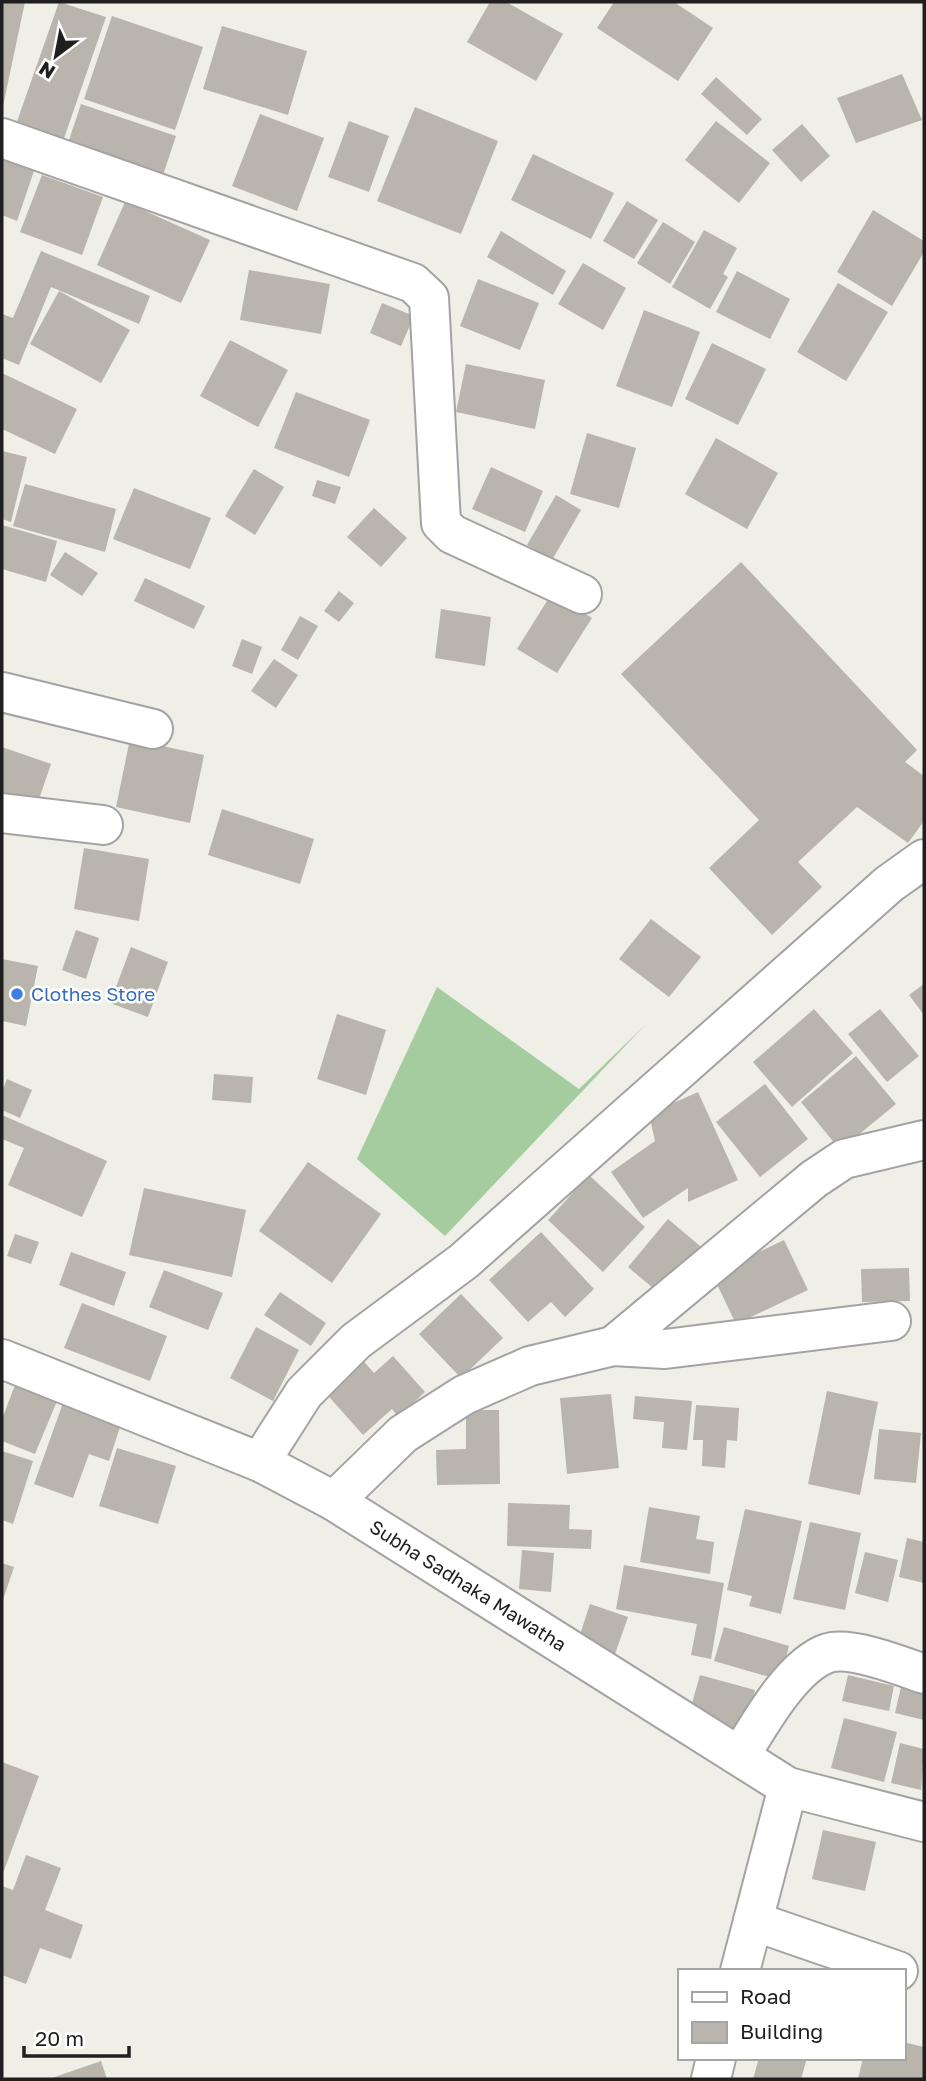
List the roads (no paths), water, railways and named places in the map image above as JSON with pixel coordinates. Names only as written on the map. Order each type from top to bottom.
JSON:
[{"type":"street","points":[[2,138],[413,283],[423,290],[429,298],[441,523],[452,534],[583,594]]},
{"type":"street","points":[[9,693],[153,729]]},
{"type":"street","points":[[2,813],[103,825]]},
{"type":"street","points":[[260,1462],[304,1393],[356,1341],[464,1261],[889,884],[924,859]]},
{"type":"street","points":[[613,1346],[814,1179],[844,1159],[924,1140]]},
{"type":"street","points":[[334,1501],[403,1434],[464,1395],[530,1366],[613,1346],[665,1349],[891,1321]]},
{"type":"street","name":"Subha Sadhaka Mawatha","points":[[2,1359],[260,1462],[334,1501],[788,1787],[924,1822]]},
{"type":"street","points":[[740,1756],[768,1712],[800,1672],[829,1653],[872,1656],[924,1674]]},
{"type":"street","points":[[741,1969],[788,1787]]},
{"type":"street","points":[[753,1921],[892,1969]]},
{"type":"street","points":[[905,1974],[924,1980]]},
{"type":"street","points":[[711,2079],[716,2060]]},
{"type":"place","name":"Clothes Store","points":[[17,994]]}]
